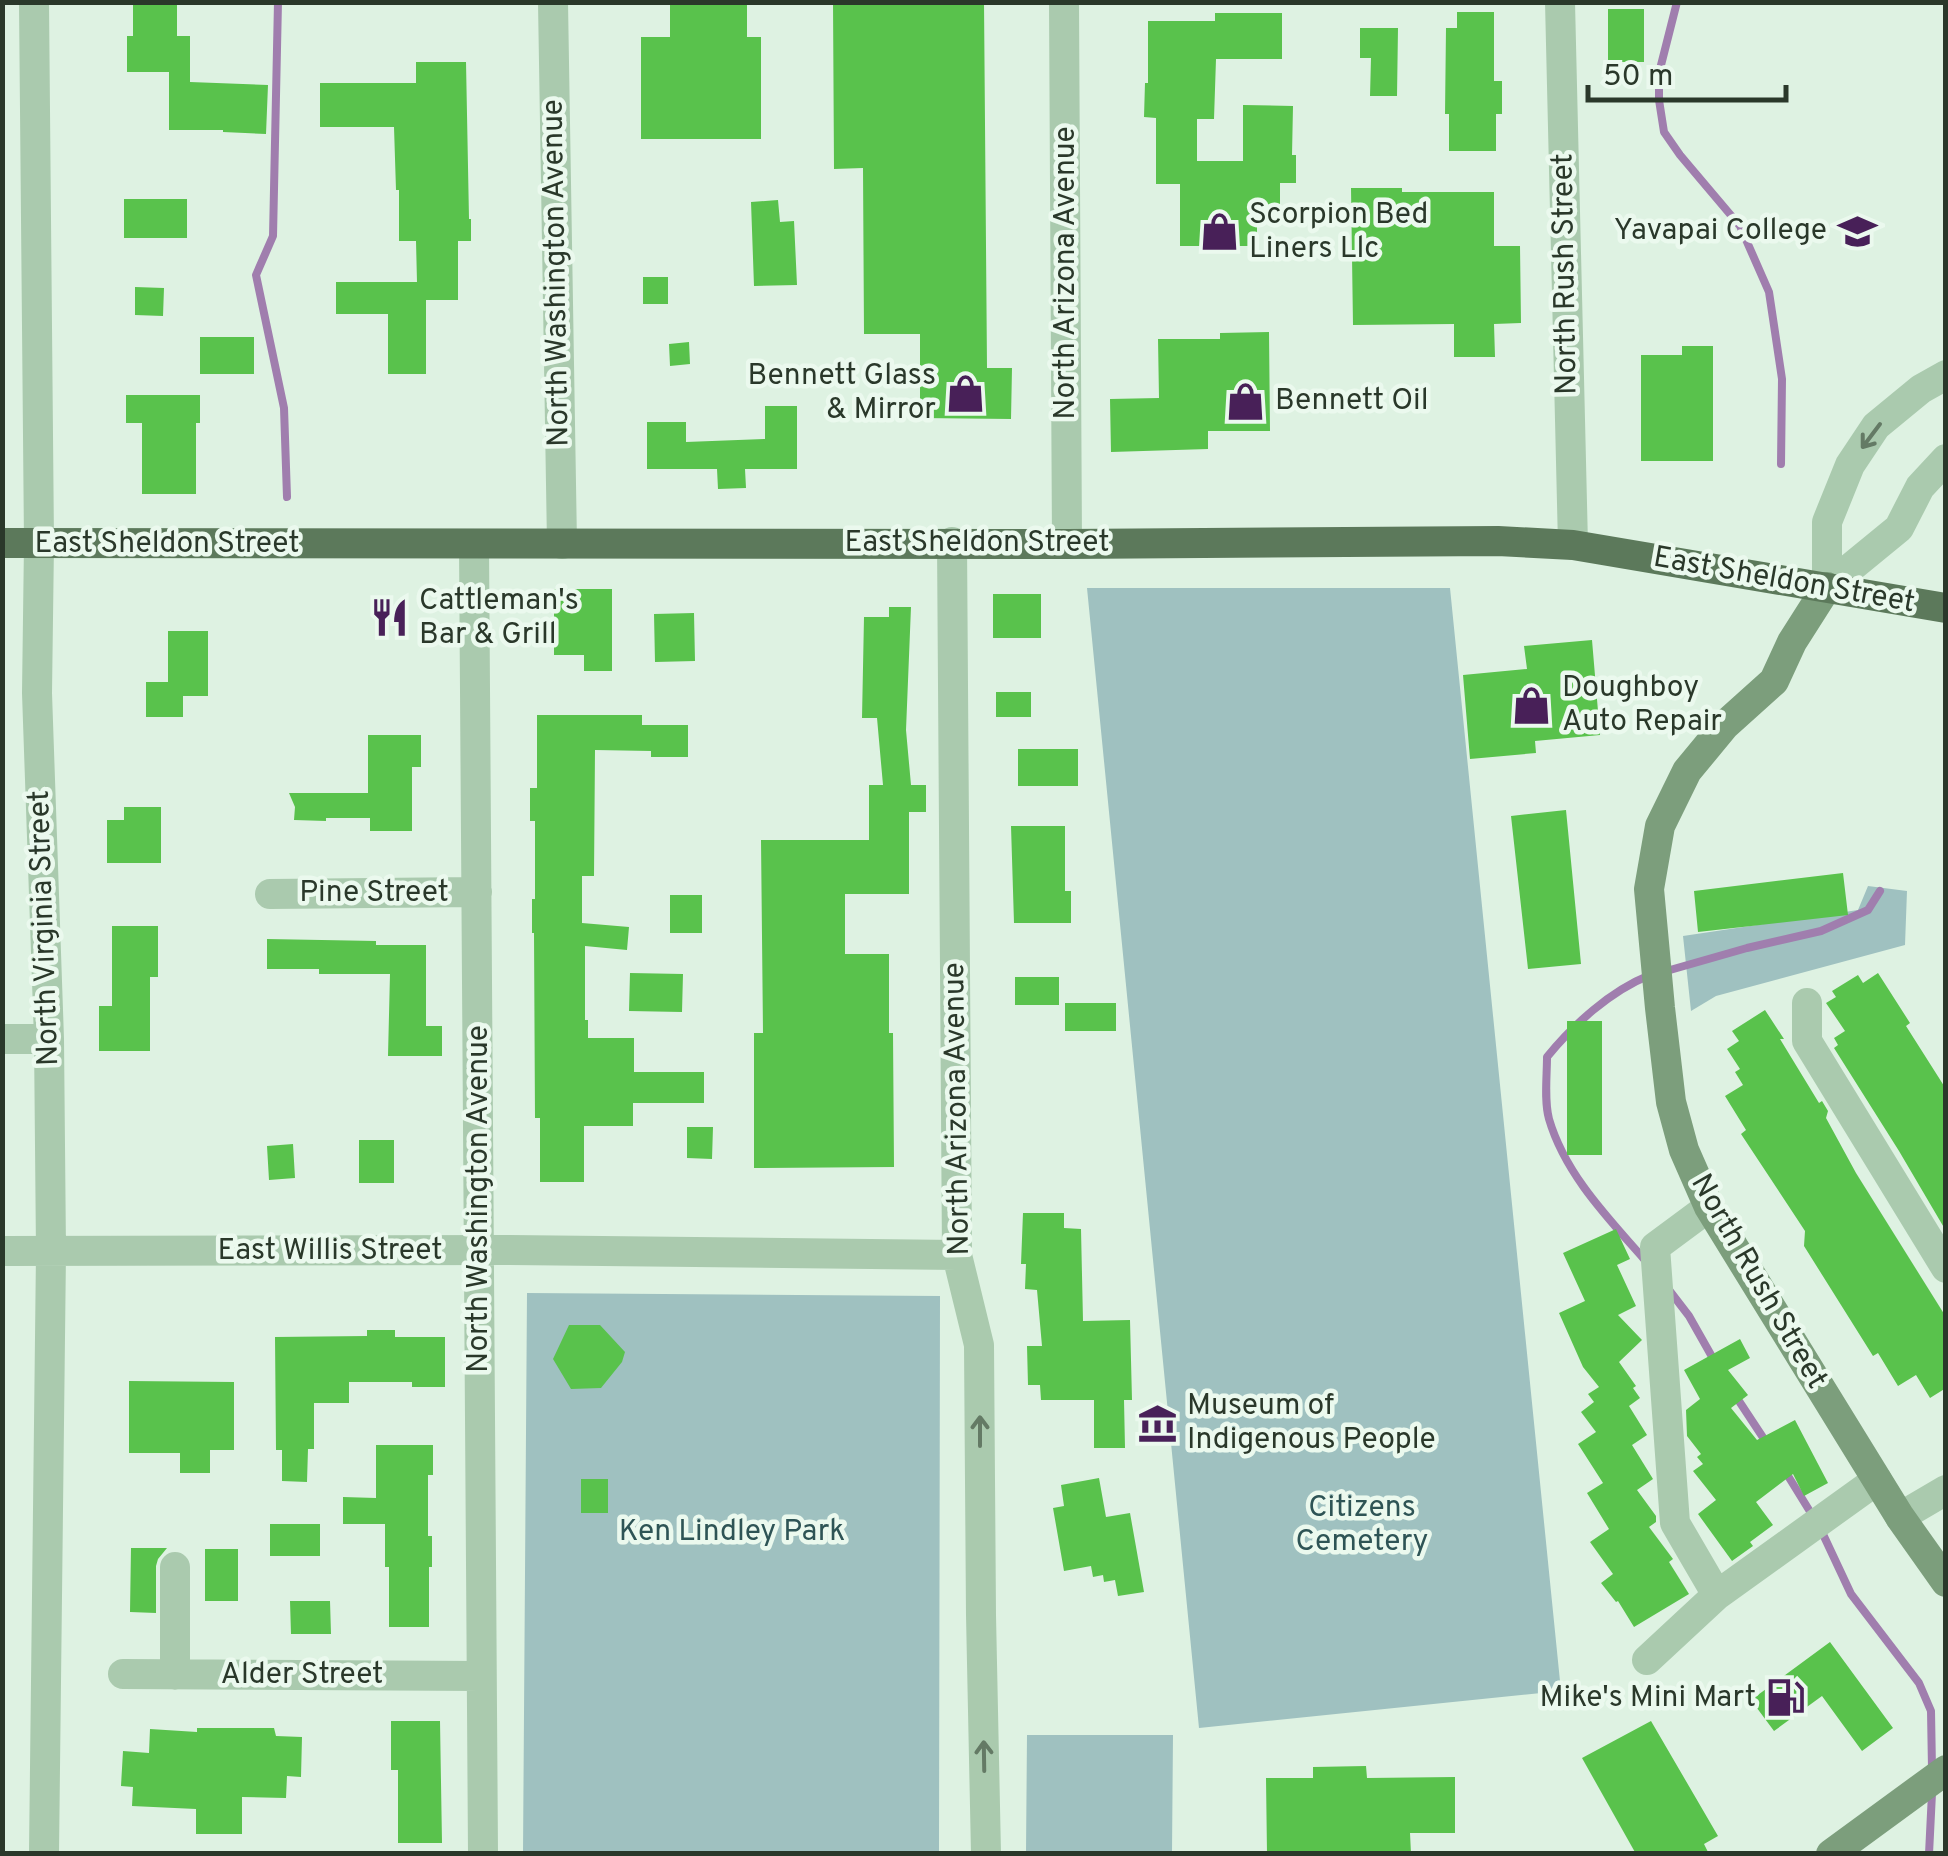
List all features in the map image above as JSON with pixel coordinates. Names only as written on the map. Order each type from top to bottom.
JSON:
[{"type":"main road","name":"East Sheldon Street","points":[[2,543],[1498,541],[1572,545],[1946,608]]},
{"type":"street","name":"North Virginia Street","points":[[34,2],[37,693],[51,1252],[44,1854]]},
{"type":"street","name":"North Washington Avenue","points":[[553,2],[562,544]]},
{"type":"street","name":"North Arizona Avenue","points":[[1064,2],[1067,544]]},
{"type":"street","name":"North Rush Street","points":[[1560,2],[1572,545]]},
{"type":"street","points":[[1827,587],[1827,522],[1850,464],[1876,426],[1921,389],[1946,375]]},
{"type":"street","points":[[1827,587],[1898,528],[1920,486],[1946,459]]},
{"type":"street","name":"North Arizona Avenue","points":[[952,542],[958,1255],[979,1346],[986,1854]]},
{"type":"street","name":"North Washington Avenue","points":[[474,544],[484,1854]]},
{"type":"street","name":"North Rush Street","points":[[1827,587],[1792,642],[1774,681],[1726,725],[1687,771],[1660,826],[1648,889],[1672,1102],[1684,1150],[1709,1207],[1900,1518],[1946,1582]]},
{"type":"street","name":"Pine Street","points":[[270,894],[478,892]]},
{"type":"street","points":[[1807,1003],[1807,1041],[1946,1268]]},
{"type":"street","points":[[2,1039],[48,1039]]},
{"type":"street","points":[[1709,1207],[1655,1247],[1675,1523],[1717,1594]]},
{"type":"street","name":"East Willis Street","points":[[2,1252],[479,1250],[958,1255]]},
{"type":"street","points":[[1647,1660],[1717,1594],[1877,1480]]},
{"type":"street","points":[[1900,1518],[1946,1490]]},
{"type":"street","points":[[175,1567],[175,1675]]},
{"type":"street","name":"Alder Street","points":[[123,1674],[482,1676]]},
{"type":"street","points":[[1831,1854],[1946,1770]]},
{"type":"green space","name":"Citizens Cemetery","points":[[1087,588],[1450,588],[1561,1691],[1199,1728]]},
{"type":"green space","points":[[1868,886],[1907,891],[1905,945],[1716,996],[1691,1011],[1683,936],[1858,910]]},
{"type":"green space","name":"Ken Lindley Park","points":[[527,1293],[940,1296],[939,1853],[523,1854]]},
{"type":"green space","points":[[1027,1735],[1173,1735],[1172,1853],[1026,1853]]},
{"type":"building","points":[[133,2],[177,2],[177,36],[190,36],[190,82],[268,85],[266,134],[169,130],[169,72],[127,72],[127,36],[133,36]]},
{"type":"building","points":[[670,2],[747,2],[747,37],[761,37],[761,139],[641,139],[641,37],[670,37]]},
{"type":"building","points":[[833,2],[984,2],[987,368],[1012,368],[1011,419],[920,418],[920,334],[864,334],[863,168],[834,169]]},
{"type":"building","points":[[1608,9],[1644,9],[1644,62],[1608,62]]},
{"type":"building","points":[[1457,12],[1494,12],[1494,81],[1502,81],[1502,114],[1496,114],[1496,151],[1449,151],[1449,114],[1445,114],[1446,28],[1457,28]]},
{"type":"building","points":[[1215,13],[1282,13],[1282,59],[1216,59],[1214,119],[1197,119],[1197,161],[1243,161],[1243,105],[1293,106],[1296,183],[1280,183],[1280,218],[1257,218],[1257,246],[1180,246],[1180,184],[1156,184],[1156,118],[1144,117],[1148,21],[1215,21]]},
{"type":"building","points":[[1360,28],[1398,28],[1397,96],[1370,96],[1371,58],[1360,58]]},
{"type":"building","points":[[416,62],[466,62],[471,241],[458,241],[458,300],[426,300],[426,374],[388,374],[388,314],[336,314],[336,282],[417,282],[416,241],[399,241],[394,127],[320,127],[320,83],[416,83]]},
{"type":"building","points":[[1351,188],[1494,192],[1494,246],[1520,246],[1521,323],[1494,324],[1495,357],[1454,357],[1454,324],[1353,325]]},
{"type":"building","points":[[124,199],[187,199],[187,238],[124,238]]},
{"type":"building","points":[[778,200],[780,222],[794,221],[797,285],[754,286],[751,202]]},
{"type":"building","points":[[643,277],[668,277],[668,304],[643,304]]},
{"type":"building","points":[[135,287],[164,288],[163,316],[135,315]]},
{"type":"building","points":[[1269,332],[1270,431],[1208,431],[1208,449],[1111,452],[1110,399],[1159,398],[1158,339],[1220,339],[1220,333]]},
{"type":"building","points":[[200,337],[254,337],[254,374],[200,374]]},
{"type":"building","points":[[689,342],[690,364],[670,366],[669,344]]},
{"type":"building","points":[[1682,346],[1713,346],[1713,461],[1641,461],[1641,355],[1682,355]]},
{"type":"building","points":[[126,395],[200,395],[196,494],[142,494],[142,423],[126,423]]},
{"type":"building","points":[[765,406],[797,406],[797,469],[745,469],[746,488],[718,489],[717,469],[647,469],[647,422],[686,422],[686,442],[765,439]]},
{"type":"building","points":[[554,589],[612,589],[612,671],[584,671],[584,655],[554,655]]},
{"type":"building","points":[[993,594],[1041,594],[1041,638],[993,638]]},
{"type":"building","points":[[889,607],[911,607],[906,730],[911,785],[926,785],[926,812],[909,812],[909,894],[845,894],[845,954],[889,954],[894,1167],[754,1168],[754,1033],[763,1033],[761,840],[869,840],[869,785],[883,785],[877,718],[862,718],[864,617],[889,617]]},
{"type":"building","points":[[694,613],[695,661],[655,662],[654,614]]},
{"type":"building","points":[[168,631],[208,631],[208,696],[183,696],[183,717],[146,717],[146,682],[168,682]]},
{"type":"building","name":"Doughboy Auto Repair","points":[[1592,640],[1600,735],[1535,741],[1536,753],[1470,759],[1463,675],[1527,669],[1524,646]]},
{"type":"building","points":[[996,692],[1031,692],[1031,717],[996,717]]},
{"type":"building","points":[[537,715],[642,715],[642,725],[688,725],[688,757],[651,757],[651,751],[595,750],[594,876],[582,876],[582,923],[629,927],[627,950],[585,946],[585,1020],[588,1038],[634,1038],[634,1072],[704,1072],[704,1103],[633,1103],[633,1126],[584,1126],[584,1182],[540,1182],[532,933],[535,821],[530,821],[530,788],[537,788]]},
{"type":"building","points":[[368,735],[421,735],[421,767],[412,767],[412,831],[370,831],[370,818],[294,820],[295,807],[289,793],[368,793]]},
{"type":"building","points":[[1018,749],[1078,749],[1078,786],[1018,786]]},
{"type":"building","points":[[124,807],[161,807],[161,863],[107,863],[107,820],[124,820]]},
{"type":"building","points":[[1566,810],[1581,964],[1528,969],[1511,816]]},
{"type":"building","points":[[1011,826],[1065,826],[1065,891],[1071,891],[1071,923],[1014,923]]},
{"type":"building","points":[[1843,873],[1848,915],[1698,932],[1694,891]]},
{"type":"building","points":[[670,895],[702,895],[702,933],[670,933]]},
{"type":"building","points":[[112,926],[158,926],[158,977],[150,977],[150,1051],[99,1051],[99,1006],[112,1006]]},
{"type":"building","points":[[267,939],[426,945],[426,1026],[442,1026],[442,1056],[388,1056],[390,974],[267,969]]},
{"type":"building","points":[[630,973],[683,974],[682,1012],[629,1011]]},
{"type":"building","points":[[1878,973],[1946,1089],[1946,1231],[1834,1048],[1838,1045],[1834,1038],[1845,1031],[1826,1003],[1836,997],[1832,991],[1858,975],[1863,983]]},
{"type":"building","points":[[1015,977],[1059,977],[1059,1005],[1015,1005]]},
{"type":"building","points":[[1065,1003],[1116,1003],[1116,1031],[1065,1031]]},
{"type":"building","points":[[1765,1010],[1819,1103],[1822,1101],[1828,1111],[1826,1118],[1856,1173],[1946,1317],[1946,1388],[1930,1398],[1916,1375],[1898,1386],[1878,1353],[1873,1356],[1804,1246],[1805,1231],[1741,1134],[1746,1130],[1725,1096],[1743,1085],[1735,1072],[1740,1069],[1727,1049],[1739,1041],[1732,1031]]},
{"type":"building","points":[[1567,1021],[1602,1021],[1602,1155],[1567,1155]]},
{"type":"building","points":[[687,1127],[713,1127],[712,1159],[687,1158]]},
{"type":"building","points":[[359,1140],[394,1140],[394,1183],[359,1183]]},
{"type":"building","points":[[293,1144],[295,1178],[269,1180],[267,1146]]},
{"type":"building","points":[[1023,1213],[1064,1213],[1064,1228],[1081,1229],[1083,1321],[1130,1320],[1132,1400],[1124,1400],[1125,1448],[1094,1448],[1094,1400],[1041,1400],[1040,1385],[1028,1385],[1027,1346],[1042,1346],[1037,1290],[1025,1289],[1026,1264],[1021,1264]]},
{"type":"building","points":[[1616,1229],[1630,1259],[1617,1265],[1636,1306],[1618,1315],[1642,1340],[1619,1362],[1636,1386],[1633,1388],[1640,1398],[1629,1406],[1647,1435],[1632,1445],[1653,1479],[1637,1490],[1656,1516],[1656,1522],[1649,1527],[1673,1559],[1669,1562],[1689,1594],[1634,1627],[1601,1583],[1613,1574],[1590,1542],[1609,1529],[1587,1493],[1603,1483],[1578,1444],[1596,1432],[1581,1412],[1594,1402],[1588,1394],[1599,1387],[1583,1367],[1559,1313],[1585,1301],[1563,1253]]},
{"type":"building","points":[[569,1325],[600,1325],[625,1352],[622,1362],[601,1388],[571,1389],[553,1359]]},
{"type":"building","points":[[367,1330],[395,1330],[395,1337],[445,1337],[445,1387],[412,1387],[412,1382],[349,1382],[349,1403],[314,1403],[314,1449],[308,1449],[307,1482],[282,1481],[282,1450],[276,1450],[275,1337],[367,1336]]},
{"type":"building","points":[[1740,1339],[1750,1358],[1728,1370],[1748,1395],[1731,1408],[1757,1440],[1795,1420],[1828,1483],[1804,1496],[1793,1474],[1756,1502],[1773,1525],[1732,1561],[1698,1514],[1716,1500],[1693,1471],[1703,1464],[1697,1457],[1701,1454],[1687,1436],[1686,1410],[1700,1399],[1684,1370]]},
{"type":"building","points":[[129,1381],[234,1382],[234,1450],[210,1450],[210,1473],[180,1473],[180,1453],[129,1453]]},
{"type":"building","points":[[376,1445],[433,1445],[433,1475],[428,1475],[428,1536],[432,1536],[429,1627],[389,1627],[385,1524],[343,1524],[343,1497],[376,1498]]},
{"type":"building","points":[[1099,1478],[1106,1517],[1130,1513],[1144,1592],[1118,1596],[1115,1580],[1104,1582],[1103,1575],[1093,1577],[1091,1566],[1064,1571],[1053,1508],[1064,1506],[1061,1485]]},
{"type":"building","points":[[581,1479],[608,1479],[608,1513],[581,1513]]},
{"type":"building","points":[[270,1524],[320,1524],[320,1556],[270,1556]]},
{"type":"building","points":[[131,1548],[167,1548],[156,1566],[156,1613],[130,1612]]},
{"type":"building","points":[[205,1549],[238,1549],[238,1601],[205,1601]]},
{"type":"building","points":[[290,1601],[330,1601],[331,1634],[291,1634]]},
{"type":"building","name":"Mike's Mini Mart","points":[[1830,1642],[1893,1728],[1862,1751],[1822,1696],[1774,1731],[1751,1700]]},
{"type":"building","points":[[391,1721],[440,1721],[442,1843],[398,1843],[398,1770],[391,1770]]},
{"type":"building","points":[[1651,1721],[1718,1836],[1704,1844],[1709,1854],[1636,1854],[1582,1758]]},
{"type":"building","points":[[197,1728],[274,1728],[276,1736],[302,1737],[301,1777],[287,1776],[286,1798],[242,1797],[242,1834],[196,1834],[196,1809],[132,1806],[133,1787],[121,1786],[123,1751],[149,1753],[150,1729],[197,1732]]},
{"type":"building","points":[[1366,1766],[1367,1778],[1455,1777],[1455,1833],[1410,1833],[1411,1854],[1267,1854],[1266,1778],[1313,1778],[1313,1767]]},
{"type":"waterway","points":[[278,2],[273,236],[256,275],[284,408],[287,497]]},
{"type":"waterway","points":[[1677,2],[1659,73],[1664,132],[1740,226],[1769,292],[1782,379],[1781,464]]},
{"type":"waterway","points":[[1663,972],[1821,931],[1868,910],[1880,891]]},
{"type":"waterway","points":[[1644,1259],[1589,1194],[1566,1158],[1549,1119],[1546,1088],[1547,1057],[1557,1045],[1607,1000],[1650,975]]},
{"type":"waterway","points":[[1669,1290],[1715,1362]]},
{"type":"waterway","points":[[1735,1395],[1766,1442]]},
{"type":"waterway","points":[[1785,1471],[1814,1518]]},
{"type":"waterway","points":[[1821,1530],[1851,1594],[1919,1683],[1931,1711],[1932,1769]]},
{"type":"waterway","points":[[1929,1854],[1932,1793]]},
{"type":"place","name":"Yavapai College","points":[[1857,231]]},
{"type":"place","name":"Scorpion Bed Liners Llc","points":[[1219,232]]},
{"type":"place","name":"Bennett Glass & Mirror","points":[[966,393]]},
{"type":"place","name":"Bennett Oil","points":[[1245,401]]},
{"type":"place","name":"Cattleman's Bar & Grill","points":[[389,618]]},
{"type":"place","name":"Doughboy Auto Repair","points":[[1532,705]]},
{"type":"place","name":"Museum of Indigenous People","points":[[1157,1423]]},
{"type":"place","name":"Mike's Mini Mart","points":[[1786,1698]]}]
